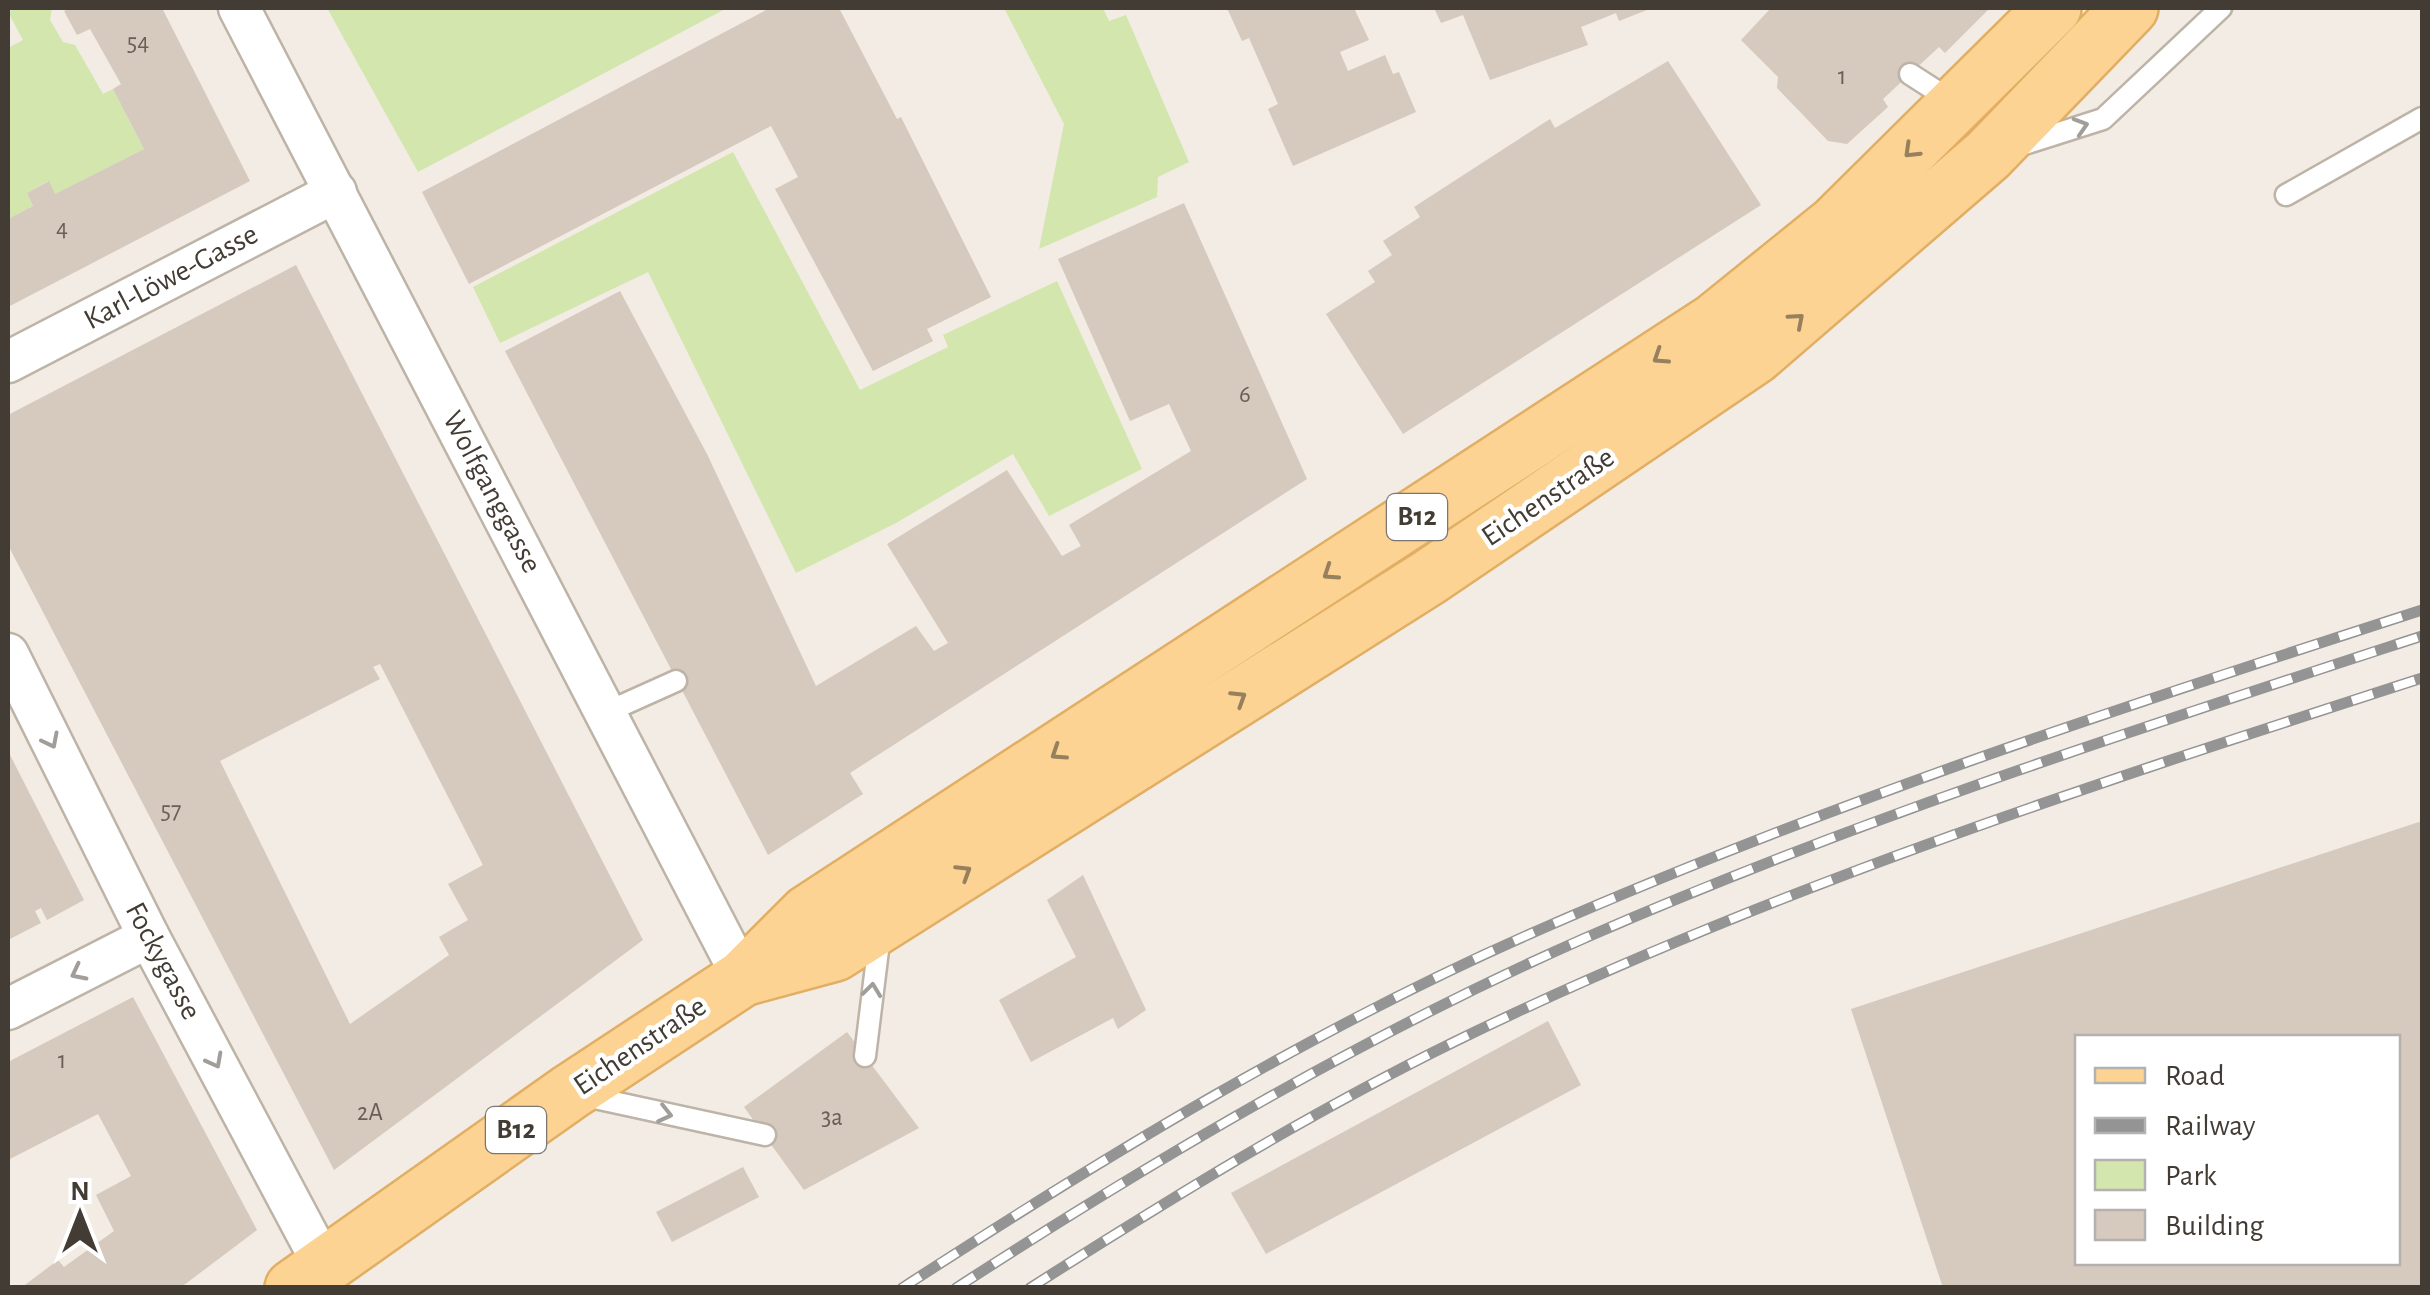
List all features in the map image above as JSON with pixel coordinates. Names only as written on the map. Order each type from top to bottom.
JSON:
[{"type":"main road","name":"Eichenstraße","points":[[743,978],[836,953],[1415,554],[1835,224],[2053,8]]},
{"type":"main road","name":"Eichenstraße","points":[[308,1277],[570,1092],[743,978],[808,913],[1755,356],[1988,155],[2130,8]]},
{"type":"street","name":"Wolfganggasse","points":[[239,8],[743,978]]},
{"type":"street","name":"Karl-Löwe-Gasse","points":[[8,362],[336,192]]},
{"type":"street","name":"Fockygasse","points":[[8,654],[149,937],[308,1277]]},
{"type":"street","points":[[8,1009],[149,937]]},
{"type":"lane","points":[[1988,155],[2104,119],[2221,8]]},
{"type":"lane","points":[[1910,74],[1938,92],[1964,100]]},
{"type":"lane","points":[[2286,195],[2422,118]]},
{"type":"lane","points":[[607,712],[676,680]]},
{"type":"lane","points":[[865,1056],[881,924]]},
{"type":"lane","points":[[570,1092],[765,1135]]},
{"type":"green space","points":[[16,8],[52,8],[50,20],[63,42],[75,45],[103,94],[113,89],[144,149],[55,194],[48,181],[27,193],[33,206],[8,219],[8,48],[23,40],[8,12]]},
{"type":"green space","points":[[327,8],[727,8],[418,172]]},
{"type":"green space","points":[[1004,8],[1103,8],[1109,21],[1126,15],[1189,162],[1158,177],[1157,197],[1039,249],[1064,124]]},
{"type":"green space","points":[[733,152],[860,390],[948,347],[943,335],[1057,281],[1142,469],[1049,516],[1013,454],[896,523],[796,573],[648,272],[500,343],[473,287]]},
{"type":"building","points":[[162,8],[250,181],[8,307],[8,219],[33,206],[27,193],[49,181],[55,194],[144,149],[113,89],[121,84],[90,29],[77,35],[64,11]]},
{"type":"building","points":[[770,8],[839,8],[897,119],[901,117],[991,297],[927,329],[933,341],[873,371],[775,189],[798,177],[771,126],[469,284],[422,192]]},
{"type":"building","points":[[1227,8],[1354,8],[1369,40],[1340,52],[1348,71],[1385,55],[1393,74],[1399,72],[1416,112],[1293,166],[1268,109],[1278,104],[1249,38],[1242,41]]},
{"type":"building","points":[[1434,8],[1652,8],[1619,21],[1616,13],[1581,27],[1588,45],[1490,80],[1463,15],[1441,23]]},
{"type":"building","points":[[1771,8],[1990,8],[1945,53],[1939,47],[1883,99],[1888,107],[1847,144],[1828,141],[1777,88],[1778,77],[1741,40]]},
{"type":"building","points":[[1668,61],[1761,205],[1403,434],[1326,314],[1375,282],[1368,271],[1392,255],[1383,241],[1420,217],[1414,207],[1550,119],[1555,128]]},
{"type":"building","points":[[1184,203],[1307,479],[850,773],[863,794],[768,855],[505,351],[620,291],[707,454],[816,686],[916,626],[934,651],[948,643],[887,544],[1007,470],[1062,556],[1081,546],[1069,525],[1191,451],[1169,404],[1130,421],[1058,259]]},
{"type":"building","points":[[296,265],[643,940],[334,1170],[8,545],[8,415]],"holes":[[[380,664],[483,865],[448,884],[468,920],[439,937],[449,955],[350,1024],[220,761],[380,679],[373,667]]]},
{"type":"building","points":[[8,751],[84,900],[47,920],[41,908],[35,911],[41,923],[8,940]]},
{"type":"building","points":[[2422,821],[2422,1288],[1943,1288],[1851,1009]]},
{"type":"building","points":[[1083,875],[1146,1010],[1118,1029],[1113,1018],[1031,1062],[999,1000],[1076,957],[1047,900]]},
{"type":"building","points":[[133,997],[257,1230],[180,1288],[21,1288],[58,1260],[64,1267],[114,1231],[96,1195],[131,1176],[98,1114],[8,1160],[8,1062]]},
{"type":"building","points":[[1548,1021],[1581,1085],[1266,1254],[1231,1193]]},
{"type":"building","points":[[847,1032],[919,1128],[804,1190],[744,1107]]},
{"type":"building","points":[[743,1167],[759,1197],[672,1242],[656,1212]]},
{"type":"railway","points":[[902,1288],[1213,1096],[1375,1008],[1539,930],[1866,799],[2087,720],[2422,610]]},
{"type":"railway","points":[[956,1288],[1264,1100],[1422,1015],[1585,938],[1895,814],[2422,636]]},
{"type":"railway","points":[[1030,1288],[1186,1190],[1345,1098],[1571,987],[1810,888],[1932,843],[2422,678]]}]
